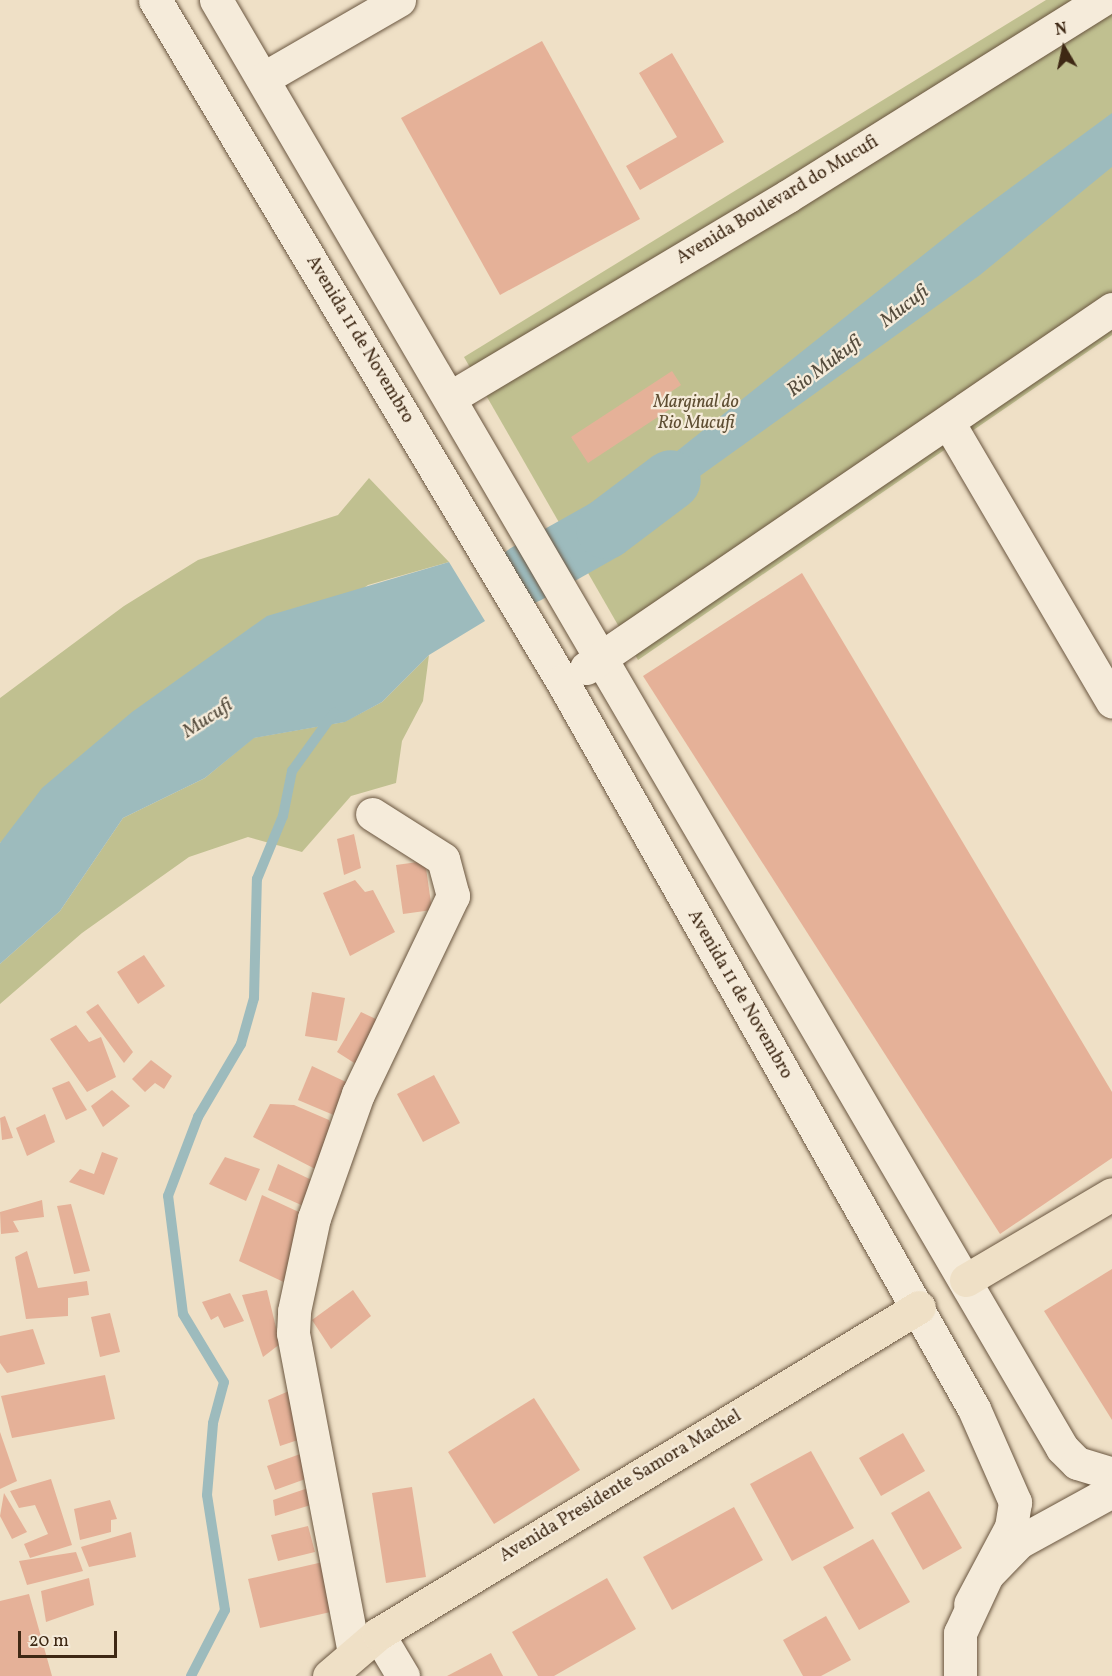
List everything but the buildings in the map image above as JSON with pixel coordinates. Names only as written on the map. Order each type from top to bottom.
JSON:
[{"type":"main road","points":[[966,1280],[1112,1194]]},
{"type":"main road","name":"Avenida Presidente Samora Machel","points":[[329,1676],[366,1643],[919,1307]]},
{"type":"street","name":"Avenida 11 de Novembro","points":[[155,0],[473,532],[532,635],[562,681],[919,1307],[1010,1481],[1015,1502],[1011,1527],[970,1604]]},
{"type":"street","points":[[216,0],[604,658],[1062,1448],[1077,1463],[1112,1474]]},
{"type":"street","points":[[264,78],[399,0]]},
{"type":"street","name":"Avenida Boulevard do Mucufi","points":[[451,397],[788,196],[1102,0]]},
{"type":"street","points":[[562,681],[604,658],[1112,309]]},
{"type":"street","points":[[948,423],[1112,701]]},
{"type":"street","points":[[372,814],[443,859],[453,896],[358,1094],[314,1218],[294,1311],[293,1333],[366,1643],[403,1676]]},
{"type":"street","points":[[919,1307],[939,1318],[954,1315],[966,1303],[966,1280]]},
{"type":"street","points":[[960,1676],[960,1633],[970,1604],[987,1575],[1018,1542],[1112,1491]]},
{"type":"green space","name":"Marginal do Rio Mucufi","points":[[1046,0],[1112,0],[1112,335],[638,660],[464,357]]},
{"type":"green space","points":[[369,478],[449,562],[368,585],[0,843],[0,698],[124,606],[198,560],[338,515]]},
{"type":"green space","points":[[429,655],[423,701],[402,741],[396,783],[351,796],[302,852],[248,837],[189,857],[82,933],[0,1004],[0,964],[60,911],[123,818],[205,778],[253,738],[344,722],[382,702]]},
{"type":"water","name":"Mucufi","points":[[1112,113],[1112,167],[980,275],[665,501],[612,545],[593,518],[967,220]]},
{"type":"water","name":"Mucufi","points":[[449,562],[485,621],[429,655],[382,702],[345,722],[254,738],[205,778],[123,818],[60,911],[0,964],[0,843],[42,788],[132,712],[267,616]]},
{"type":"waterway","name":"Rio Mukufi","points":[[526,574],[606,529],[671,480]]},
{"type":"waterway","points":[[191,1676],[225,1610],[207,1495],[213,1423],[224,1382],[183,1314],[168,1196],[198,1117],[241,1044],[254,998],[257,879],[283,816],[292,771],[334,713]]}]
